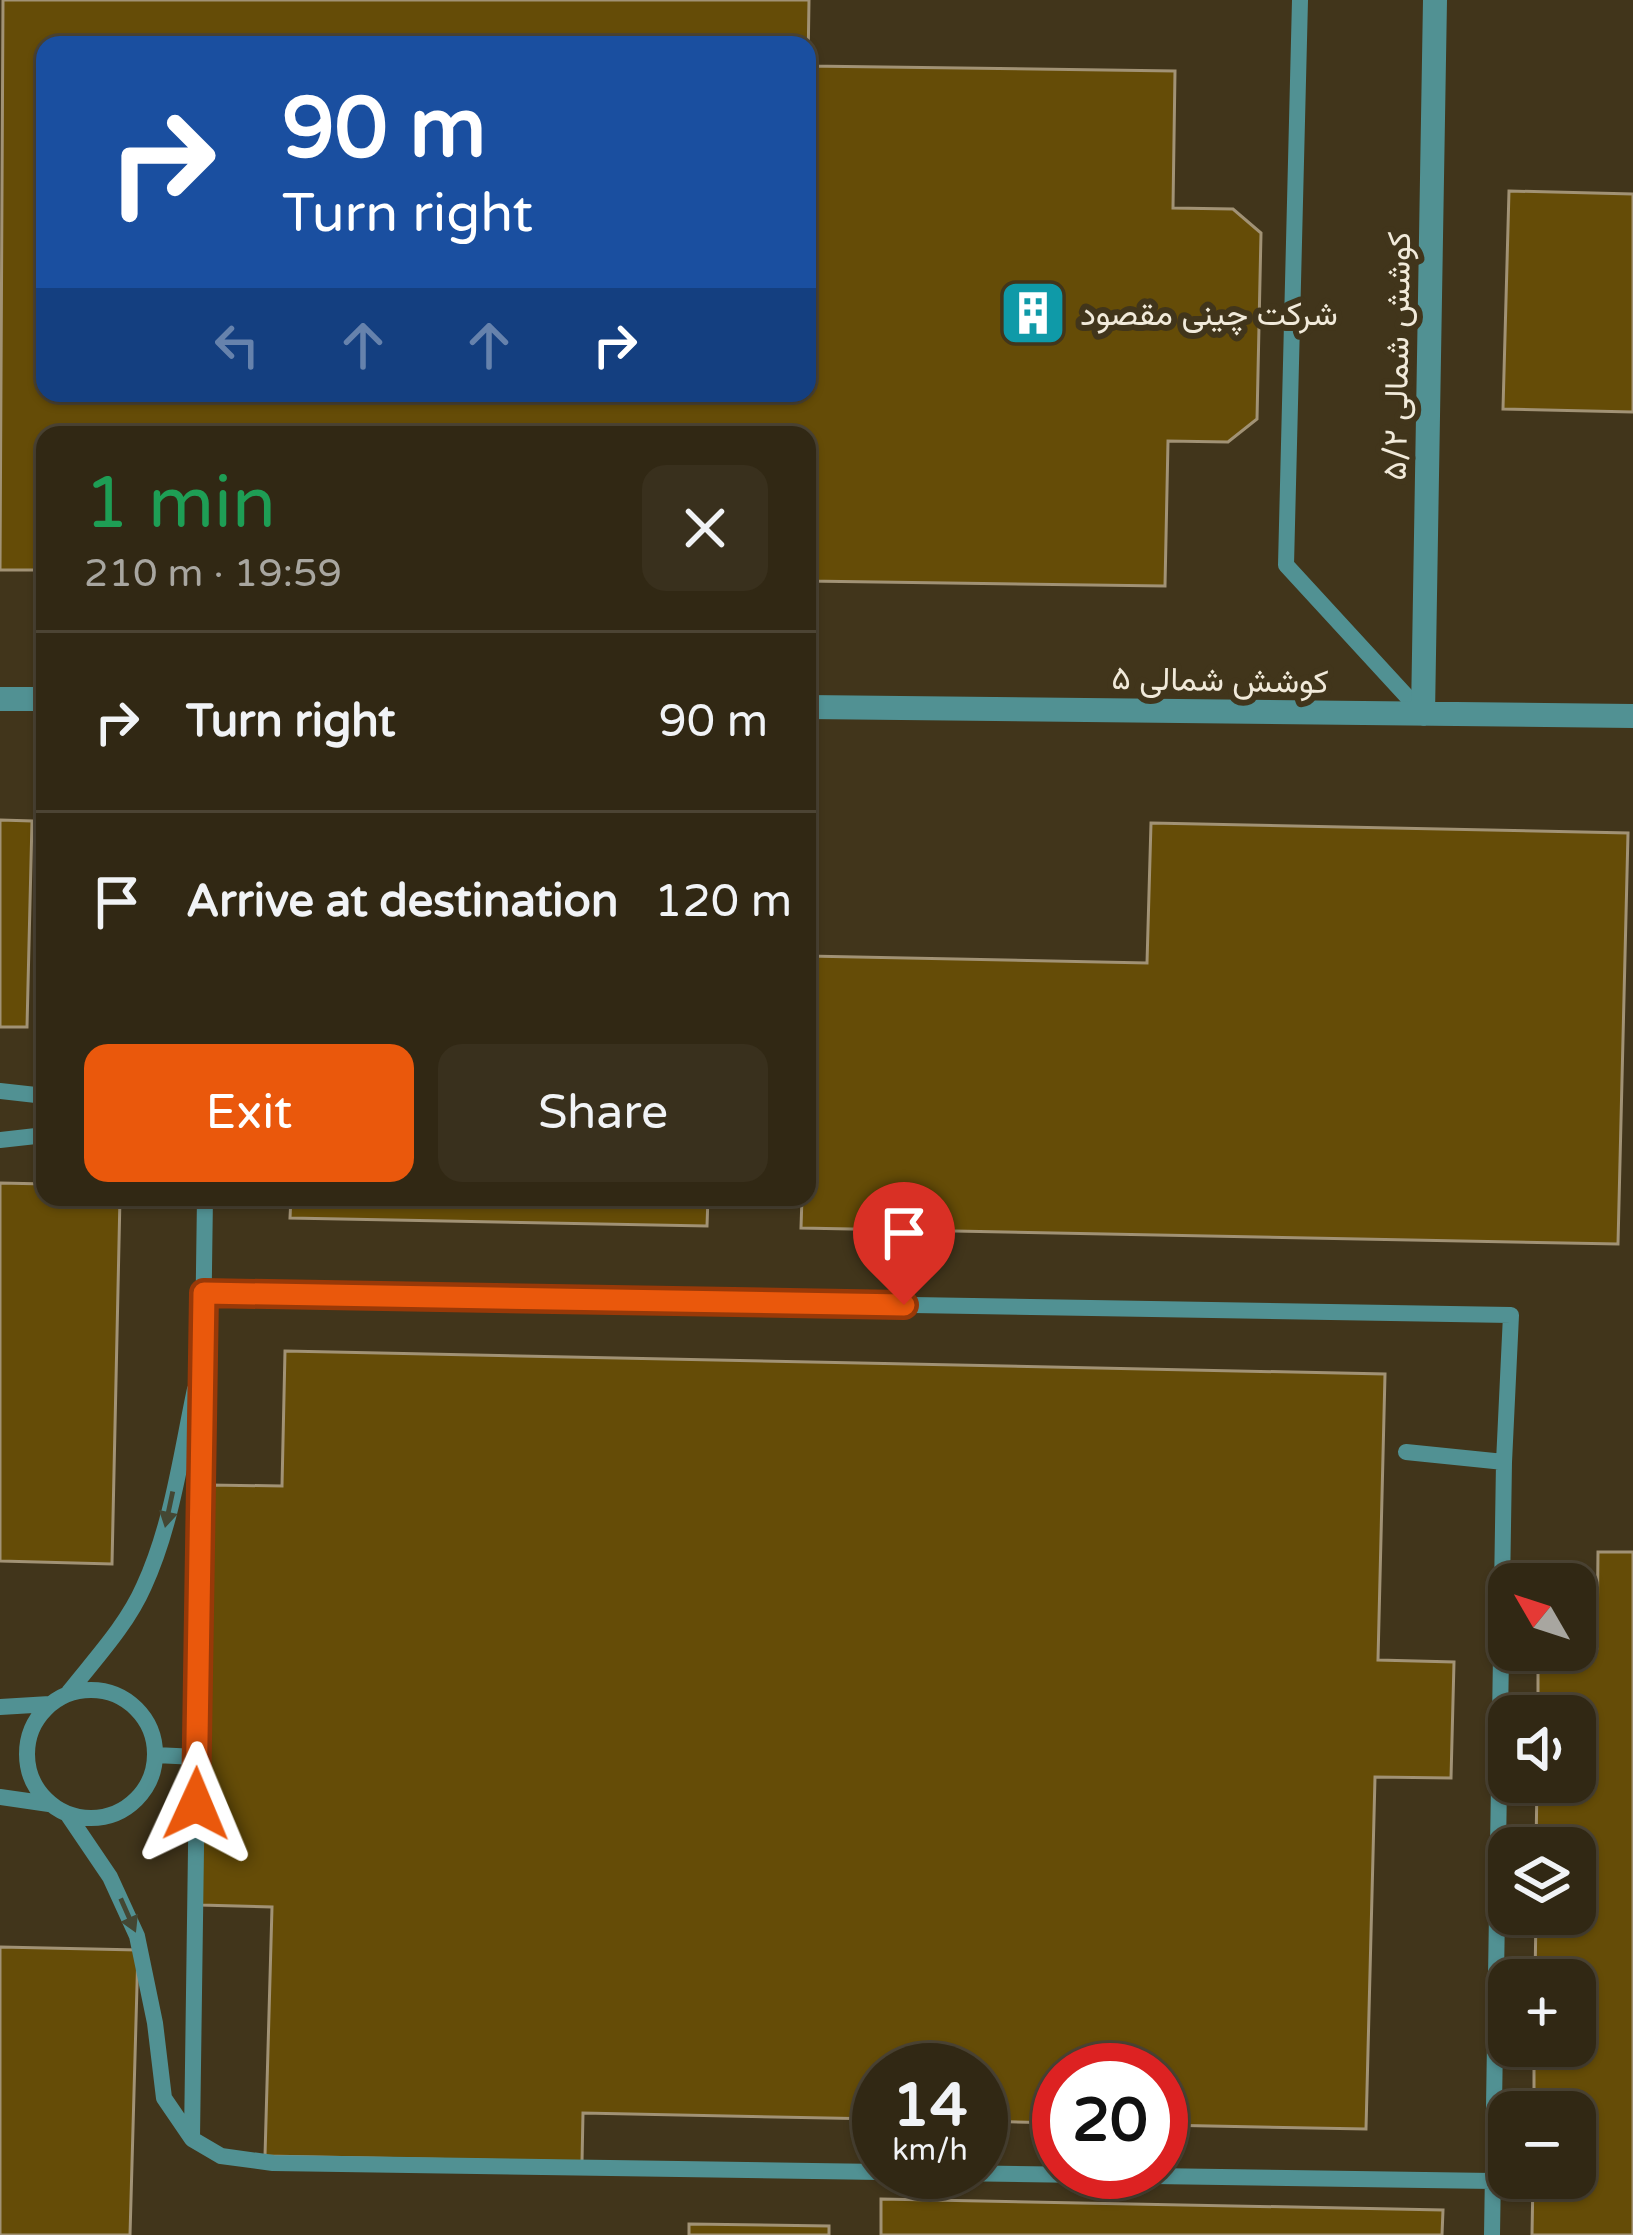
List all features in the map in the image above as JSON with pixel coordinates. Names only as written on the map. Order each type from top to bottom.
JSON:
[{"type":"street","name":"کوشش شمالی ۵/٢","points":[[1423,714],[1435,0]]},
{"type":"street","points":[[0,699],[36,699]]},
{"type":"street","name":"کوشش شمالی ۵","points":[[816,707],[1633,716]]},
{"type":"lane","points":[[1300,0],[1286,565],[1423,714]]},
{"type":"lane","points":[[0,1091],[36,1095]]},
{"type":"lane","points":[[0,1140],[36,1136]]},
{"type":"lane","points":[[191,2139],[206,1206]]},
{"type":"lane","points":[[204,1293],[1511,1315],[1504,1462],[1494,2091]]},
{"type":"lane","points":[[70,1692],[114,1693],[133,1704],[148,1722],[155,1743],[155,1766],[147,1787],[132,1804],[112,1815],[90,1819],[68,1815],[49,1804],[34,1786],[27,1765],[27,1742],[35,1721],[70,1692],[142,1591],[163,1537],[203,1353]]},
{"type":"lane","points":[[1406,1452],[1504,1462]]},
{"type":"lane","points":[[0,1707],[50,1704]]},
{"type":"lane","points":[[155,1755],[197,1757]]},
{"type":"lane","points":[[0,1797],[49,1804]]},
{"type":"lane","points":[[68,1815],[110,1877],[137,1936],[164,2098],[191,2139],[221,2156],[273,2163],[1488,2181]]},
{"type":"lane","points":[[1492,2235],[1493,2199]]},
{"type":"building","name":"شرکت چینی مقصود","points":[[3,0],[809,0],[808,36],[36,36],[36,402],[816,402],[816,66],[1175,71],[1173,208],[1233,209],[1261,233],[1257,419],[1228,442],[1168,441],[1165,586],[816,581],[816,426],[36,426],[36,570],[0,570]]},
{"type":"building","points":[[1509,191],[1633,194],[1633,412],[1503,409]]},
{"type":"building","points":[[0,820],[32,821],[27,1027],[0,1027]]},
{"type":"building","points":[[1151,823],[1628,833],[1618,1244],[801,1228],[802,1206],[816,1206],[816,956],[1147,963]]},
{"type":"building","points":[[0,1183],[36,1184],[36,1206],[120,1206],[112,1564],[0,1561]]},
{"type":"building","points":[[291,1206],[708,1206],[707,1226],[290,1218]]},
{"type":"building","points":[[285,1351],[1385,1374],[1378,1660],[1454,1662],[1451,1778],[1375,1777],[1366,2129],[1188,2126],[1188,2043],[1032,2043],[1032,2122],[1008,2122],[1008,2043],[852,2043],[852,2118],[583,2113],[582,2162],[265,2156],[272,1907],[200,1905],[210,1485],[282,1486]]},
{"type":"building","points":[[1598,1552],[1633,1552],[1633,2235],[1532,2235],[1533,2199],[1596,2199],[1596,2091],[1534,2091],[1534,2067],[1596,2067],[1596,1959],[1535,1959],[1536,1935],[1596,1935],[1596,1827],[1536,1827],[1537,1803],[1596,1803],[1596,1695],[1538,1695],[1538,1671],[1596,1671]]},
{"type":"building","points":[[0,1947],[138,1950],[130,2235],[0,2235]]},
{"type":"building","points":[[881,2199],[1443,2210],[1442,2235],[881,2235]]},
{"type":"building","points":[[689,2224],[829,2226],[829,2235],[689,2235]]},
{"type":"place","name":"شرکت چینی مقصود","points":[[1033,313]]},
{"type":"route","points":[[196,1804],[204,1293],[904,1305]]}]
